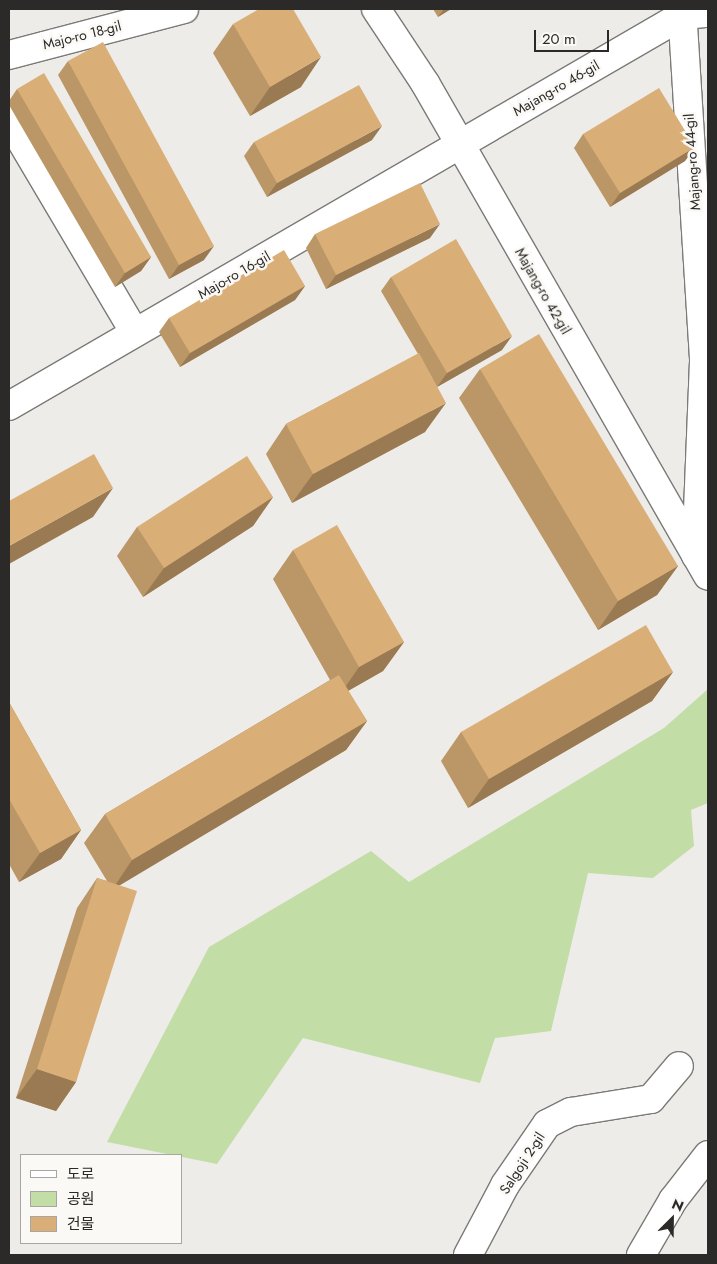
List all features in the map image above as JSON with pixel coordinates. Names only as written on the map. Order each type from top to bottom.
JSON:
[{"type":"street","name":"Majo-ro 18-gil","points":[[9,56],[184,9]]},
{"type":"street","name":"Majang-ro 42-gil","points":[[376,9],[425,82],[702,566]]},
{"type":"street","name":"Majang-ro 46-gil","points":[[460,144],[691,12]]},
{"type":"street","name":"Majang-ro 44-gil","points":[[691,12],[704,362],[702,566]]},
{"type":"street","points":[[9,120],[135,333]]},
{"type":"street","name":"Majo-ro 16-gil","points":[[9,406],[460,144]]},
{"type":"street","name":"Salgoji 2-gil","points":[[468,1255],[505,1185],[547,1124],[571,1112],[651,1099],[679,1066]]},
{"type":"street","points":[[641,1255],[673,1200],[708,1155]]},
{"type":"green space","points":[[708,689],[708,803],[691,810],[694,846],[653,878],[588,873],[551,1031],[495,1038],[480,1083],[303,1038],[217,1164],[182,1157],[182,1154],[167,1154],[107,1142],[209,947],[371,851],[409,882],[664,728]]},
{"type":"building","points":[[259,9],[293,9],[321,57],[270,87],[233,24]]},
{"type":"building","points":[[103,42],[214,246],[179,265],[68,61]]},
{"type":"building","points":[[44,73],[151,257],[125,273],[17,89]]},
{"type":"building","points":[[359,85],[382,126],[277,183],[254,142]]},
{"type":"building","points":[[659,88],[695,147],[620,193],[583,134]]},
{"type":"building","points":[[420,183],[440,224],[336,275],[315,234]]},
{"type":"building","points":[[456,239],[512,336],[447,373],[391,277]]},
{"type":"building","points":[[284,250],[305,286],[190,353],[169,318]]},
{"type":"building","points":[[539,334],[678,566],[618,601],[480,369]]},
{"type":"building","points":[[419,353],[446,403],[313,474],[286,424]]},
{"type":"building","points":[[94,454],[113,488],[9,546],[9,501]]},
{"type":"building","points":[[247,456],[273,497],[164,568],[137,527]]},
{"type":"building","points":[[337,525],[404,642],[359,667],[293,550]]},
{"type":"building","points":[[646,625],[673,672],[489,779],[461,732]]},
{"type":"building","points":[[339,675],[367,721],[132,860],[105,814]]},
{"type":"building","points":[[9,702],[81,830],[40,853],[9,799]]},
{"type":"building","points":[[97,878],[137,891],[76,1082],[37,1069]]}]
